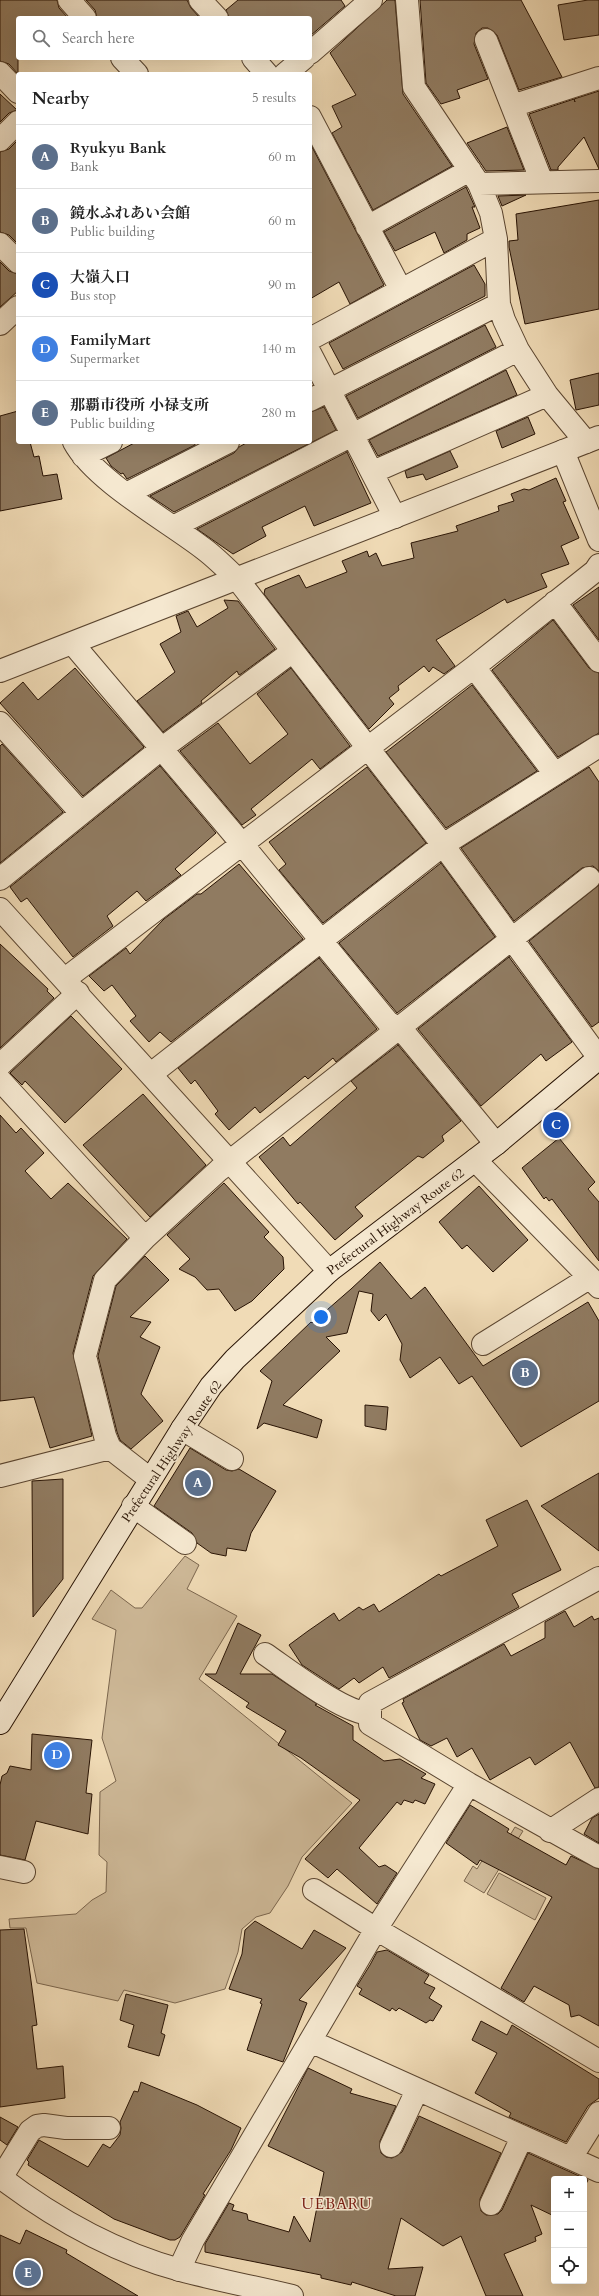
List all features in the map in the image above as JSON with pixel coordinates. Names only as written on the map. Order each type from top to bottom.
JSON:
[{"type":"street","points":[[69,0],[83,16]]},
{"type":"street","points":[[200,0],[215,16]]},
{"type":"street","points":[[0,671],[238,580],[592,440],[547,395],[518,350],[499,304],[496,239],[491,213],[475,177],[414,87],[407,0]]},
{"type":"street","points":[[312,50],[366,1]]},
{"type":"street","points":[[486,40],[542,182]]},
{"type":"street","points":[[124,60],[135,72]]},
{"type":"street","points":[[257,60],[278,72]]},
{"type":"street","points":[[285,72],[301,60]]},
{"type":"street","points":[[0,73],[16,90]]},
{"type":"street","points":[[512,106],[599,78]]},
{"type":"street","points":[[312,122],[401,290]]},
{"type":"street","points":[[0,140],[16,124]]},
{"type":"street","points":[[367,227],[475,177],[542,182],[599,181]]},
{"type":"street","points":[[312,338],[496,239]]},
{"type":"street","points":[[0,244],[16,260]]},
{"type":"street","points":[[312,399],[499,304]]},
{"type":"street","points":[[0,324],[16,309]]},
{"type":"street","points":[[173,527],[353,433],[518,350]]},
{"type":"street","points":[[312,357],[353,433],[395,517]]},
{"type":"street","points":[[373,472],[547,395]]},
{"type":"street","points":[[78,449],[102,444]]},
{"type":"street","points":[[126,494],[224,444]]},
{"type":"street","points":[[78,449],[126,494],[204,550],[238,580],[369,747],[513,939],[599,1058]]},
{"type":"street","points":[[563,451],[596,526]]},
{"type":"street","points":[[0,1065],[72,986],[242,844],[474,667],[595,571],[599,564]]},
{"type":"street","points":[[555,602],[599,661]]},
{"type":"street","points":[[73,644],[242,844],[396,1030],[407,1036],[496,1144]]},
{"type":"street","points":[[0,879],[162,749],[293,651]]},
{"type":"street","points":[[474,667],[555,774]]},
{"type":"street","points":[[0,723],[81,813]]},
{"type":"street","points":[[150,1074],[443,845],[599,746]]},
{"type":"street","points":[[150,1479],[110,1448],[105,1436],[85,1356],[90,1331],[105,1280],[145,1238],[230,1161],[589,878]]},
{"type":"street","points":[[0,909],[72,986],[329,1271]]},
{"type":"street","name":"Prefectural Highway Route 62","points":[[0,1723],[182,1429],[211,1386],[235,1359],[266,1328],[329,1271],[496,1144],[599,1058]]},
{"type":"street","points":[[0,1080],[145,1238]]},
{"type":"street","points":[[475,1160],[594,1282],[483,1344]]},
{"type":"street","points":[[182,1429],[232,1459]]},
{"type":"street","points":[[0,1476],[110,1448]]},
{"type":"street","points":[[133,1506],[186,1543]]},
{"type":"street","points":[[599,1578],[370,1703],[370,1724],[469,1784],[550,1831],[599,1857]]},
{"type":"street","points":[[265,1654],[342,1705],[360,1713],[370,1714]]},
{"type":"street","points":[[179,2270],[193,2240],[376,1929],[469,1784]]},
{"type":"street","points":[[550,1831],[599,1799]]},
{"type":"street","points":[[0,1868],[24,1872]]},
{"type":"street","points":[[314,1890],[376,1929],[599,2062]]},
{"type":"street","points":[[310,2041],[599,2171]]},
{"type":"street","points":[[391,2146],[417,2090]]},
{"type":"street","points":[[571,2158],[599,2113]]},
{"type":"street","points":[[109,2128],[37,2126],[30,2131],[1,2178],[75,2227],[115,2247],[179,2270],[292,2296]]},
{"type":"street","points":[[491,2204],[522,2137]]},
{"type":"shaded area","points":[[185,1556],[199,1565],[187,1589],[237,1616],[199,1679],[352,1803],[302,1857],[288,1886],[270,1913],[256,1917],[242,1929],[238,1952],[225,1989],[175,2003],[124,1990],[118,2001],[37,1983],[26,1928],[10,1928],[9,1919],[76,1914],[92,1900],[106,1892],[107,1862],[99,1855],[100,1792],[116,1781],[102,1738],[116,1630],[92,1619],[111,1590],[135,1608],[142,1608]]},
{"type":"shaded area","points":[[515,1827],[523,1831],[484,1893],[464,1881],[473,1866],[477,1869],[489,1849],[501,1850]]},
{"type":"shaded area","points":[[499,1873],[546,1898],[535,1920],[487,1894]]},
{"type":"building","points":[[0,0],[57,0],[59,8],[66,16],[16,16],[16,60],[18,60],[18,72],[9,64],[0,61]]},
{"type":"building","points":[[86,0],[187,0],[191,8],[198,16],[96,16],[95,10]]},
{"type":"building","points":[[238,0],[341,0],[345,6],[312,34],[312,16],[228,16],[226,10]]},
{"type":"building","points":[[387,0],[395,0],[403,94],[452,166],[373,210],[332,133],[342,127],[332,106],[356,95],[330,53]]},
{"type":"building","points":[[420,0],[521,0],[562,77],[519,90],[497,35],[488,28],[482,28],[476,33],[474,44],[488,79],[457,90],[460,98],[441,104],[426,83]]},
{"type":"building","points":[[588,0],[599,0],[599,35],[564,40],[558,5]]},
{"type":"building","points":[[599,91],[599,169],[584,137],[558,167],[558,170],[551,170],[529,114]]},
{"type":"building","points":[[0,94],[16,110],[9,113],[0,122]]},
{"type":"building","points":[[507,127],[524,170],[486,171],[467,143]]},
{"type":"building","points":[[16,142],[16,242],[9,235],[0,232],[0,152],[9,149]]},
{"type":"building","points":[[312,147],[384,285],[350,304],[339,282],[312,298]]},
{"type":"building","points":[[466,187],[475,207],[472,207],[480,228],[467,234],[467,240],[444,253],[435,232],[395,251],[384,232]]},
{"type":"building","points":[[526,195],[502,206],[498,196]]},
{"type":"building","points":[[599,200],[599,309],[525,324],[509,247],[509,241],[518,240],[516,214]]},
{"type":"building","points":[[0,262],[9,271],[16,273],[16,293],[0,307]]},
{"type":"building","points":[[474,265],[485,284],[485,296],[343,369],[329,343]]},
{"type":"building","points":[[485,325],[496,347],[358,418],[346,396]]},
{"type":"building","points":[[506,370],[517,395],[378,456],[369,440]]},
{"type":"building","points":[[599,373],[599,405],[576,410],[570,380]]},
{"type":"building","points":[[324,407],[336,430],[312,442],[312,411]]},
{"type":"building","points":[[16,412],[16,444],[31,444],[34,457],[39,456],[43,476],[57,474],[62,499],[0,511],[0,416]]},
{"type":"building","points":[[528,417],[535,434],[502,448],[496,431]]},
{"type":"building","points":[[132,444],[195,444],[127,479],[123,473],[121,474],[111,466],[106,458]]},
{"type":"building","points":[[244,444],[308,444],[174,512],[150,496],[234,453],[239,447]]},
{"type":"building","points":[[450,451],[458,467],[426,480],[423,474],[407,478],[405,471]]},
{"type":"building","points":[[347,452],[371,503],[314,526],[305,506],[262,527],[266,536],[233,554],[197,529]]},
{"type":"building","points":[[556,478],[566,501],[563,502],[579,538],[561,546],[569,564],[541,574],[547,587],[507,603],[505,599],[436,640],[455,666],[444,674],[433,667],[429,672],[424,666],[398,686],[399,690],[389,698],[394,704],[369,729],[264,594],[265,589],[299,575],[306,588],[347,572],[342,561],[367,551],[369,557],[376,553],[382,566],[414,558],[411,543],[458,531],[456,526],[499,511],[498,506],[514,501],[511,494],[524,489],[529,490]]},
{"type":"building","points":[[599,587],[599,640],[573,605]]},
{"type":"building","points":[[224,600],[238,601],[275,649],[241,674],[239,675],[237,671],[201,701],[202,703],[163,732],[137,701],[175,672],[160,644],[181,632],[176,616],[188,611],[197,627],[228,608]]},
{"type":"building","points":[[553,620],[589,668],[599,673],[599,733],[558,757],[492,670]]},
{"type":"building","points":[[75,668],[144,747],[83,796],[0,703],[23,682],[38,700]]},
{"type":"building","points":[[291,668],[350,746],[320,769],[312,759],[251,809],[256,815],[242,825],[180,751],[218,723],[250,764],[288,734],[257,694]]},
{"type":"building","points":[[472,685],[537,771],[446,828],[386,752]]},
{"type":"building","points":[[2,744],[63,812],[0,863],[0,746]]},
{"type":"building","points":[[160,766],[216,833],[175,869],[181,875],[146,901],[137,891],[107,916],[113,926],[73,957],[27,898],[21,902],[10,887]]},
{"type":"building","points":[[367,767],[426,843],[323,923],[279,870],[286,864],[269,842]]},
{"type":"building","points":[[589,767],[599,782],[599,871],[593,866],[582,868],[514,921],[461,848]]},
{"type":"building","points":[[441,863],[495,937],[397,1013],[339,943]]},
{"type":"building","points":[[239,864],[303,939],[171,1042],[160,1032],[149,1042],[130,1021],[136,1016],[112,985],[104,991],[89,976],[126,948],[130,954],[164,919],[197,894],[201,894]]},
{"type":"building","points":[[599,885],[599,1022],[592,1027],[529,941]]},
{"type":"building","points":[[0,944],[48,989],[47,991],[54,998],[0,1048]]},
{"type":"building","points":[[509,957],[572,1042],[546,1061],[541,1054],[481,1106],[418,1029]]},
{"type":"building","points":[[319,958],[377,1029],[336,1062],[333,1058],[308,1079],[305,1076],[260,1113],[255,1107],[229,1130],[215,1114],[218,1111],[195,1080],[191,1084],[178,1068]]},
{"type":"building","points":[[71,1016],[122,1069],[65,1123],[25,1081],[22,1085],[10,1073]]},
{"type":"building","points":[[398,1045],[461,1121],[442,1136],[444,1141],[423,1158],[418,1156],[355,1207],[363,1216],[335,1240],[300,1202],[298,1204],[259,1157],[283,1137],[290,1146],[357,1088],[351,1081]]},
{"type":"building","points":[[143,1094],[206,1165],[150,1217],[83,1145]]},
{"type":"building","points":[[0,1115],[16,1133],[21,1128],[44,1153],[25,1171],[51,1199],[68,1183],[127,1239],[93,1276],[73,1353],[92,1436],[50,1448],[34,1397],[0,1401]]},
{"type":"building","points":[[559,1138],[595,1182],[588,1189],[599,1202],[599,1261],[552,1199],[549,1201],[546,1197],[544,1199],[522,1168]]},
{"type":"building","points":[[224,1183],[269,1232],[264,1237],[283,1257],[284,1269],[252,1301],[235,1311],[219,1289],[207,1290],[195,1277],[179,1269],[190,1259],[167,1235]]},
{"type":"building","points":[[479,1186],[528,1240],[493,1272],[467,1245],[462,1249],[439,1222]]},
{"type":"building","points":[[145,1256],[169,1280],[130,1317],[151,1322],[140,1337],[160,1347],[141,1394],[163,1421],[131,1449],[120,1440],[117,1432],[98,1356],[116,1286]]},
{"type":"building","points":[[380,1262],[411,1299],[425,1287],[483,1366],[588,1302],[599,1321],[599,1401],[521,1447],[472,1376],[459,1384],[440,1357],[410,1378],[400,1360],[402,1344],[386,1314],[379,1321],[371,1311],[373,1294],[359,1291],[347,1333],[326,1337],[340,1351],[283,1405],[322,1420],[317,1438],[264,1423],[257,1429],[272,1381],[260,1371],[311,1322],[312,1323]]},
{"type":"building","points":[[365,1405],[388,1407],[386,1430],[365,1426]]},
{"type":"building","points":[[190,1448],[226,1470],[232,1471],[239,1469],[276,1491],[251,1533],[246,1551],[227,1548],[226,1556],[211,1553],[197,1543],[192,1533],[154,1506]]},
{"type":"building","points":[[599,1473],[599,1551],[541,1506]]},
{"type":"building","points":[[63,1479],[63,1579],[33,1617],[32,1481]]},
{"type":"building","points":[[527,1500],[561,1570],[512,1594],[519,1607],[389,1678],[383,1667],[359,1683],[354,1678],[339,1689],[302,1665],[289,1645],[308,1631],[334,1613],[339,1621],[359,1607],[363,1610],[374,1604],[379,1612],[439,1574],[441,1576],[498,1546],[486,1520]]},
{"type":"building","points":[[565,1611],[574,1627],[592,1616],[594,1620],[599,1618],[599,1787],[595,1788],[570,1742],[535,1765],[530,1757],[490,1780],[472,1748],[457,1757],[447,1738],[431,1746],[420,1740],[402,1703],[404,1702],[403,1699],[504,1644],[511,1656],[545,1638],[545,1622]]},
{"type":"building","points":[[238,1623],[261,1635],[240,1674],[272,1674],[317,1704],[315,1705],[353,1726],[353,1740],[384,1761],[400,1759],[426,1774],[421,1778],[435,1784],[425,1804],[415,1800],[413,1803],[404,1800],[401,1805],[397,1802],[359,1848],[379,1867],[385,1865],[397,1873],[377,1904],[337,1869],[328,1878],[305,1859],[360,1800],[301,1758],[278,1745],[286,1731],[246,1707],[249,1703],[205,1674],[216,1674]]},
{"type":"building","points":[[32,1734],[92,1740],[86,1793],[92,1794],[88,1834],[36,1821],[25,1860],[0,1855],[0,1785],[2,1776],[7,1773],[10,1766],[31,1770]]},
{"type":"building","points":[[470,1805],[509,1829],[507,1832],[566,1865],[571,1856],[599,1869],[599,2026],[579,2015],[571,2017],[569,2005],[534,1986],[524,2002],[501,1988],[552,1897],[480,1860],[477,1865],[446,1843]]},
{"type":"building","points":[[599,1814],[599,1843],[584,1834],[592,1818]]},
{"type":"building","points":[[255,1921],[302,1949],[314,1930],[346,1948],[299,2000],[307,2003],[283,2062],[247,2050],[262,2004],[260,2003],[262,1999],[229,1989],[242,1954],[245,1930]]},
{"type":"building","points":[[24,1929],[37,2025],[32,2026],[37,2069],[63,2066],[65,2098],[0,2107],[0,1930]]},
{"type":"building","points":[[387,1950],[429,1975],[424,1983],[435,1988],[429,1998],[442,2006],[433,2021],[430,2020],[426,2023],[399,2008],[396,2011],[392,2008],[390,2011],[359,1994],[362,1989],[357,1986],[377,1952]]},
{"type":"building","points":[[126,1994],[168,2005],[161,2033],[165,2035],[159,2056],[128,2047],[134,2025],[120,2020]]},
{"type":"building","points":[[481,2021],[507,2035],[512,2025],[599,2079],[599,2098],[588,2106],[566,2142],[509,2117],[511,2113],[475,2093],[497,2053],[472,2040]]},
{"type":"building","points":[[308,2068],[352,2089],[350,2093],[396,2106],[380,2141],[381,2153],[386,2157],[392,2158],[402,2152],[419,2116],[501,2153],[480,2199],[481,2211],[486,2215],[498,2214],[502,2210],[528,2153],[579,2176],[551,2176],[551,2215],[531,2205],[542,2234],[535,2237],[536,2241],[504,2254],[523,2296],[486,2296],[461,2236],[443,2246],[401,2218],[388,2269],[423,2267],[415,2296],[396,2296],[352,2282],[351,2285],[321,2278],[321,2275],[205,2252],[205,2244],[229,2203],[234,2205],[232,2210],[247,2214],[248,2220],[289,2232],[294,2216],[310,2242],[324,2172],[268,2146]]},
{"type":"building","points":[[141,2082],[197,2105],[241,2128],[231,2150],[203,2194],[205,2195],[180,2237],[175,2240],[170,2240],[114,2219],[28,2165],[29,2162],[27,2160],[39,2140],[88,2167],[103,2144],[110,2148],[120,2135],[120,2122],[134,2091],[138,2092]]},
{"type":"building","points":[[0,2117],[18,2127],[7,2145],[0,2140]]},
{"type":"building","points":[[26,2230],[67,2250],[66,2253],[138,2296],[0,2296],[0,2235],[20,2244]]},
{"type":"place","name":"大嶺入口","points":[[556,1125]]},
{"type":"place","name":"鏡水ふれあい会館","points":[[525,1373]]},
{"type":"place","name":"Ryukyu Bank","points":[[198,1483]]},
{"type":"place","name":"FamilyMart","points":[[57,1755]]},
{"type":"place","name":"那覇市役所 小禄支所","points":[[28,2273]]},
{"type":"district","name":"UEBARU","points":[[337,2204]]}]
